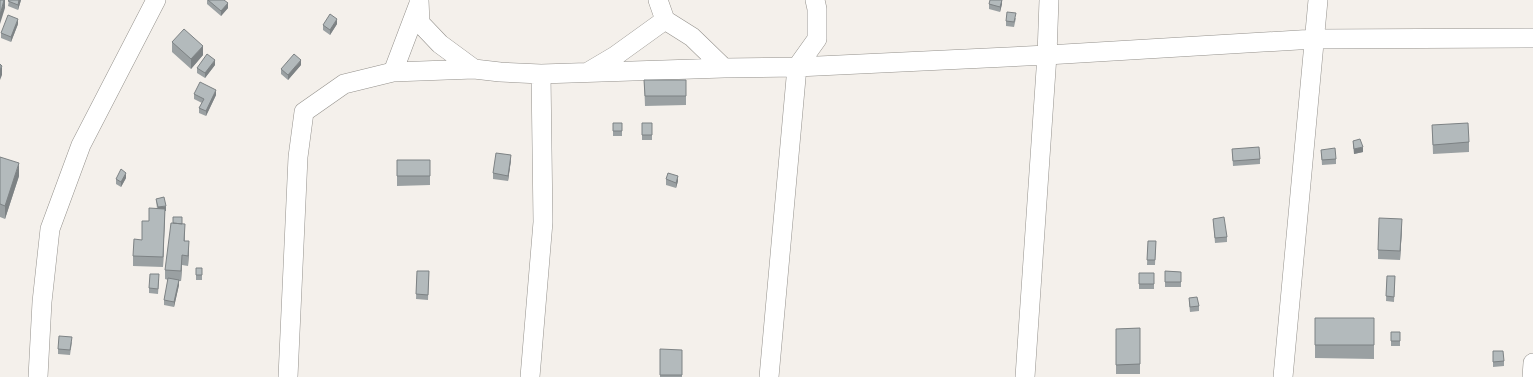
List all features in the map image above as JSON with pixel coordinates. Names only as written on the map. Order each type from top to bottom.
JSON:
[{"type":"street","points":[[38,377],[42,302],[50,229],[81,145],[156,0]]},
{"type":"street","points":[[658,0],[665,20],[692,37],[724,68]]},
{"type":"street","points":[[768,377],[797,67],[817,40],[817,9],[815,0]]},
{"type":"street","points":[[1025,377],[1047,55],[1049,0]]},
{"type":"street","points":[[1283,377],[1318,0]]},
{"type":"street","points":[[419,2],[420,23],[440,44],[474,69]]},
{"type":"street","points":[[393,72],[419,2]]},
{"type":"street","points":[[584,74],[615,56],[665,20]]},
{"type":"street","points":[[288,377],[298,157],[304,112],[344,84],[393,72],[474,69],[541,74],[584,74],[724,68],[797,67],[1047,55],[1315,39],[1533,38]]},
{"type":"street","points":[[530,377],[543,222],[541,74]]},
{"type":"street","points":[[1532,377],[1533,362]]},
{"type":"building","points":[[0,0],[4,0],[0,15]]},
{"type":"building","points":[[19,0],[18,5],[8,1]]},
{"type":"building","points":[[208,0],[224,0],[228,3],[221,11]]},
{"type":"building","points":[[990,0],[1002,0],[1000,7],[989,4]]},
{"type":"building","points":[[1007,12],[1016,13],[1014,22],[1006,21]]},
{"type":"building","points":[[330,14],[337,19],[330,30],[323,25]]},
{"type":"building","points":[[8,15],[18,19],[11,37],[1,33]]},
{"type":"building","points":[[184,29],[203,46],[191,59],[172,42]]},
{"type":"building","points":[[207,54],[215,60],[205,73],[197,68]]},
{"type":"building","points":[[294,54],[301,60],[288,75],[281,69]]},
{"type":"building","points":[[644,80],[686,80],[686,96],[645,96]]},
{"type":"building","points":[[200,82],[216,90],[206,111],[199,108],[204,99],[194,94]]},
{"type":"building","points":[[613,123],[622,123],[622,131],[613,131]]},
{"type":"building","points":[[642,123],[652,123],[652,135],[642,135]]},
{"type":"building","points":[[1468,123],[1469,142],[1433,145],[1432,125]]},
{"type":"building","points":[[1360,139],[1363,147],[1354,149],[1353,141]]},
{"type":"building","points":[[1259,147],[1260,159],[1233,161],[1232,149]]},
{"type":"building","points":[[1335,148],[1336,159],[1322,160],[1321,150]]},
{"type":"building","points":[[496,153],[511,155],[508,176],[493,173]]},
{"type":"building","points":[[0,157],[19,163],[5,206],[0,204]]},
{"type":"building","points":[[397,160],[430,160],[430,176],[397,176]]},
{"type":"building","points":[[121,169],[126,173],[121,182],[116,179]]},
{"type":"building","points":[[668,173],[678,176],[676,183],[666,179]]},
{"type":"building","points":[[164,197],[166,206],[158,207],[156,199]]},
{"type":"building","points":[[149,208],[165,209],[163,257],[133,256],[134,239],[142,240],[142,221],[149,221]]},
{"type":"building","points":[[173,217],[182,217],[182,224],[173,223]]},
{"type":"building","points":[[1224,217],[1227,237],[1215,238],[1213,219]]},
{"type":"building","points":[[1379,218],[1402,219],[1400,251],[1378,250]]},
{"type":"building","points":[[171,223],[185,224],[184,241],[189,241],[188,256],[182,255],[181,271],[165,270]]},
{"type":"building","points":[[1148,241],[1156,241],[1155,260],[1147,260]]},
{"type":"building","points":[[196,268],[202,268],[202,275],[196,275]]},
{"type":"building","points":[[417,271],[429,271],[428,295],[416,294]]},
{"type":"building","points":[[1165,271],[1181,272],[1181,282],[1165,282]]},
{"type":"building","points":[[1139,273],[1154,273],[1154,284],[1139,284]]},
{"type":"building","points":[[150,274],[159,274],[158,289],[149,288]]},
{"type":"building","points":[[1387,276],[1395,276],[1394,297],[1386,296]]},
{"type":"building","points":[[168,278],[179,280],[174,302],[164,300]]},
{"type":"building","points":[[1197,297],[1199,306],[1190,307],[1189,298]]},
{"type":"building","points":[[1315,318],[1374,318],[1374,345],[1315,345]]},
{"type":"building","points":[[1140,328],[1140,364],[1116,365],[1116,329]]},
{"type":"building","points":[[1391,332],[1400,332],[1400,341],[1391,341]]},
{"type":"building","points":[[59,336],[72,337],[70,350],[58,349]]},
{"type":"building","points":[[660,349],[682,350],[682,375],[660,375]]},
{"type":"building","points":[[1493,351],[1503,351],[1504,361],[1493,362]]}]
